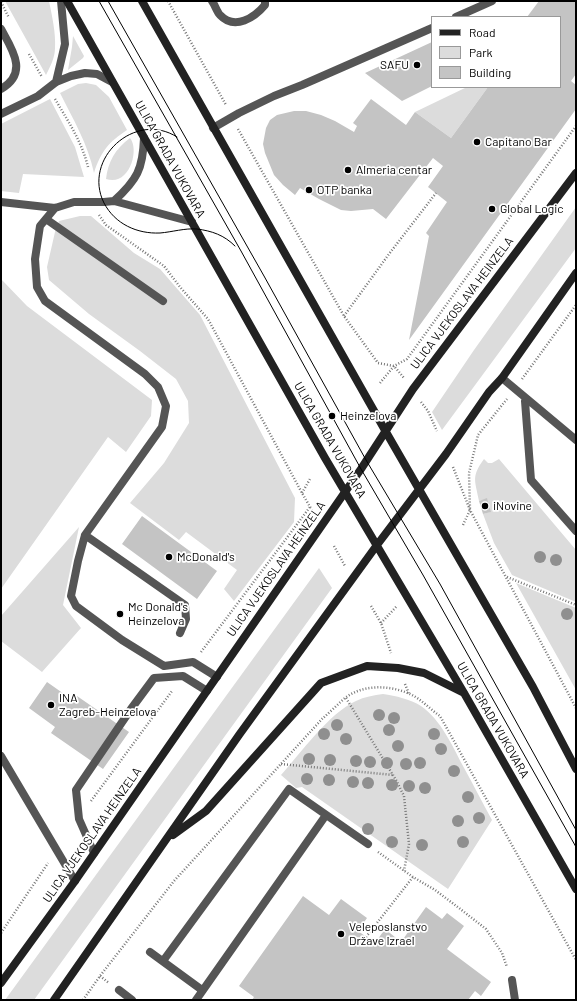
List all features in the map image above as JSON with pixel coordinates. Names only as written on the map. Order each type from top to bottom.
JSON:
[{"type":"main road","name":"ULICA GRADA VUKOVARA","points":[[67,1],[325,458],[464,693],[576,889]]},
{"type":"main road","points":[[142,1],[386,432],[534,688],[576,769]]},
{"type":"main road","name":"ULICA VJEKOSLAVA HEINZELA","points":[[1,983],[75,881],[207,691],[386,432],[413,389],[576,173]]},
{"type":"main road","points":[[54,1000],[239,735],[377,544],[446,454],[489,392],[502,378],[576,273]]},
{"type":"main road","points":[[167,839],[206,811],[321,683],[367,666],[398,668],[424,673],[464,693]]},
{"type":"street","points":[[56,82],[65,44],[62,1]]},
{"type":"street","points":[[212,1],[220,15],[227,20],[237,22],[247,20],[257,14],[266,5],[266,1]]},
{"type":"street","points":[[458,16],[492,1]]},
{"type":"street","points":[[213,128],[239,113],[274,96],[431,28]]},
{"type":"street","points":[[1,29],[13,52],[17,65],[11,79],[1,89]]},
{"type":"street","points":[[1,114],[38,96],[56,82],[85,73],[97,74],[112,82]]},
{"type":"street","points":[[114,201],[129,188],[138,171],[143,154],[144,138]]},
{"type":"street","points":[[1,202],[55,208],[74,202],[114,201],[192,222]]},
{"type":"street","points":[[55,208],[40,226],[35,259],[37,287],[45,301],[145,374],[158,387],[166,406],[162,427],[85,535],[78,561],[72,596],[76,606],[122,640],[164,666],[193,662],[216,677]]},
{"type":"street","points":[[46,218],[163,301]]},
{"type":"street","points":[[502,378],[576,440]]},
{"type":"street","points":[[528,400],[525,401],[531,480],[576,531]]},
{"type":"street","points":[[85,535],[185,605],[186,619],[180,633]]},
{"type":"street","points":[[94,853],[79,819],[76,790],[131,709],[154,678],[183,676],[207,691]]},
{"type":"street","points":[[1,756],[75,881]]},
{"type":"street","points":[[163,961],[289,789],[368,844]]},
{"type":"street","points":[[196,1000],[326,815]]},
{"type":"street","points":[[150,952],[202,990]]},
{"type":"street","points":[[512,980],[515,1000]]},
{"type":"street","points":[[119,990],[132,1000]]},
{"type":"path","points":[[168,1],[224,101]]},
{"type":"path","points":[[54,97],[79,140],[88,167]]},
{"type":"path","points":[[380,383],[394,366],[408,359],[576,126]]},
{"type":"path","points":[[237,127],[344,316],[378,364],[394,366]]},
{"type":"path","points":[[344,316],[436,193]]},
{"type":"path","points":[[97,213],[106,225],[164,266],[208,319],[313,512]]},
{"type":"path","points":[[428,412],[437,431]]},
{"type":"path","points":[[453,467],[470,510],[576,708]]},
{"type":"path","points":[[302,494],[310,478]]},
{"type":"path","points":[[202,650],[310,506]]},
{"type":"path","points":[[463,526],[470,510]]},
{"type":"path","points":[[334,546],[345,566]]},
{"type":"path","points":[[506,577],[576,605]]},
{"type":"path","points":[[371,606],[381,623],[391,654]]},
{"type":"path","points":[[381,623],[397,606]]},
{"type":"path","points":[[102,785],[183,676]]},
{"type":"path","points":[[403,679],[410,694]]},
{"type":"path","points":[[83,1000],[174,881],[322,720],[346,698],[361,690],[376,687],[387,688],[410,694],[440,716],[576,960]]},
{"type":"path","points":[[346,698],[393,775],[404,796],[409,844],[404,871]]},
{"type":"path","points":[[571,698],[576,701]]},
{"type":"path","points":[[281,764],[393,775]]},
{"type":"path","points":[[368,844],[404,871],[441,895],[486,929],[502,953],[512,980]]},
{"type":"path","points":[[1,933],[57,850]]},
{"type":"path","points":[[366,937],[413,877]]},
{"type":"green space","points":[[5,1],[49,1],[54,30],[55,52],[51,66],[46,75]]},
{"type":"green space","points":[[73,36],[84,56],[68,70],[72,47]]},
{"type":"green space","points":[[86,83],[96,85],[109,97],[127,130],[106,148],[94,173],[84,142],[60,93],[78,84]]},
{"type":"green space","points":[[465,88],[487,88],[451,138],[415,112]]},
{"type":"green space","points":[[50,99],[75,147],[84,177],[23,174],[19,193],[1,191],[1,124]]},
{"type":"green space","points":[[130,138],[134,151],[133,158],[126,173],[121,178],[114,180],[106,179],[108,167],[113,156],[116,151]]},
{"type":"green space","points":[[576,207],[576,248],[442,430],[432,412],[474,350]]},
{"type":"green space","points":[[80,216],[91,216],[134,253],[160,269],[200,315],[295,498],[294,522],[234,601],[224,589],[237,570],[186,532],[179,540],[130,503],[164,463],[189,423],[188,401],[176,379],[89,314],[49,280],[47,267],[59,221]]},
{"type":"green space","points":[[1,279],[27,306],[152,400],[151,416],[126,452],[108,437],[1,589]]},
{"type":"green space","points":[[484,459],[488,463],[492,463],[499,459],[576,550],[576,602],[512,575],[494,543],[483,514],[490,512],[487,499],[479,501],[475,479],[477,470]]},
{"type":"green space","points":[[79,527],[63,605],[81,628],[42,672],[1,641],[1,616]]},
{"type":"green space","points":[[319,568],[332,588],[34,1000],[5,1000]]},
{"type":"green space","points":[[516,583],[576,608],[576,690]]},
{"type":"green space","points":[[383,694],[412,701],[421,706],[434,718],[450,741],[492,820],[448,889],[302,787],[296,788],[281,775],[316,734],[346,707],[369,696]]},
{"type":"building","name":"Almeria centar","points":[[539,1],[576,1],[576,74],[571,81],[576,85],[576,109],[409,340],[429,236],[426,233],[447,202],[428,187],[443,166],[433,158],[386,219],[373,209],[351,211],[341,210],[300,188],[295,195],[283,185],[274,175],[265,153],[263,144],[266,128],[270,120],[277,115],[294,111],[306,111],[335,121],[354,132],[357,126],[353,123],[371,99],[406,125],[415,112],[451,138],[487,88],[561,88],[561,16],[528,16]]},
{"type":"building","points":[[431,42],[431,86],[402,101],[365,73]]},
{"type":"building","name":"iNovine","points":[[487,498],[491,512],[483,514],[479,501]]},
{"type":"building","name":"McDonald's","points":[[142,516],[217,571],[197,599],[122,544]]},
{"type":"building","points":[[47,682],[74,701],[77,696],[129,732],[103,769],[51,733],[55,727],[29,708]]},
{"type":"building","points":[[303,896],[329,915],[341,899],[367,918],[358,931],[375,943],[385,929],[401,942],[426,907],[442,919],[447,913],[464,926],[447,949],[491,982],[481,996],[475,991],[468,1000],[252,1000],[254,997],[239,986]]},
{"type":"tram line","points":[[99,1],[241,251],[361,469],[423,575],[576,847]]},
{"type":"tram line","points":[[108,1],[264,276],[366,460],[440,584],[576,830]]},
{"type":"tram line","points":[[177,137],[161,130],[145,130],[130,134],[116,143],[106,156],[100,170],[99,186],[104,203],[114,217],[120,222],[143,232],[160,233],[197,229],[213,232],[222,236],[235,246]]},
{"type":"place","name":"SAFU","points":[[417,65]]},
{"type":"place","name":"Capitano Bar","points":[[477,142]]},
{"type":"place","name":"Almeria centar","points":[[348,170]]},
{"type":"place","name":"OTP banka","points":[[309,190]]},
{"type":"place","name":"Global Logic","points":[[492,209]]},
{"type":"place","name":"Heinzelova","points":[[332,416]]},
{"type":"place","name":"iNovine","points":[[485,506]]},
{"type":"place","name":"McDonald's","points":[[169,557]]},
{"type":"place","name":"Mc Donald's Heinzelova","points":[[120,614]]},
{"type":"place","name":"INA Zagreb-Heinzelova","points":[[51,705]]},
{"type":"place","name":"Veleposlanstvo Države Izrael","points":[[341,934]]}]
